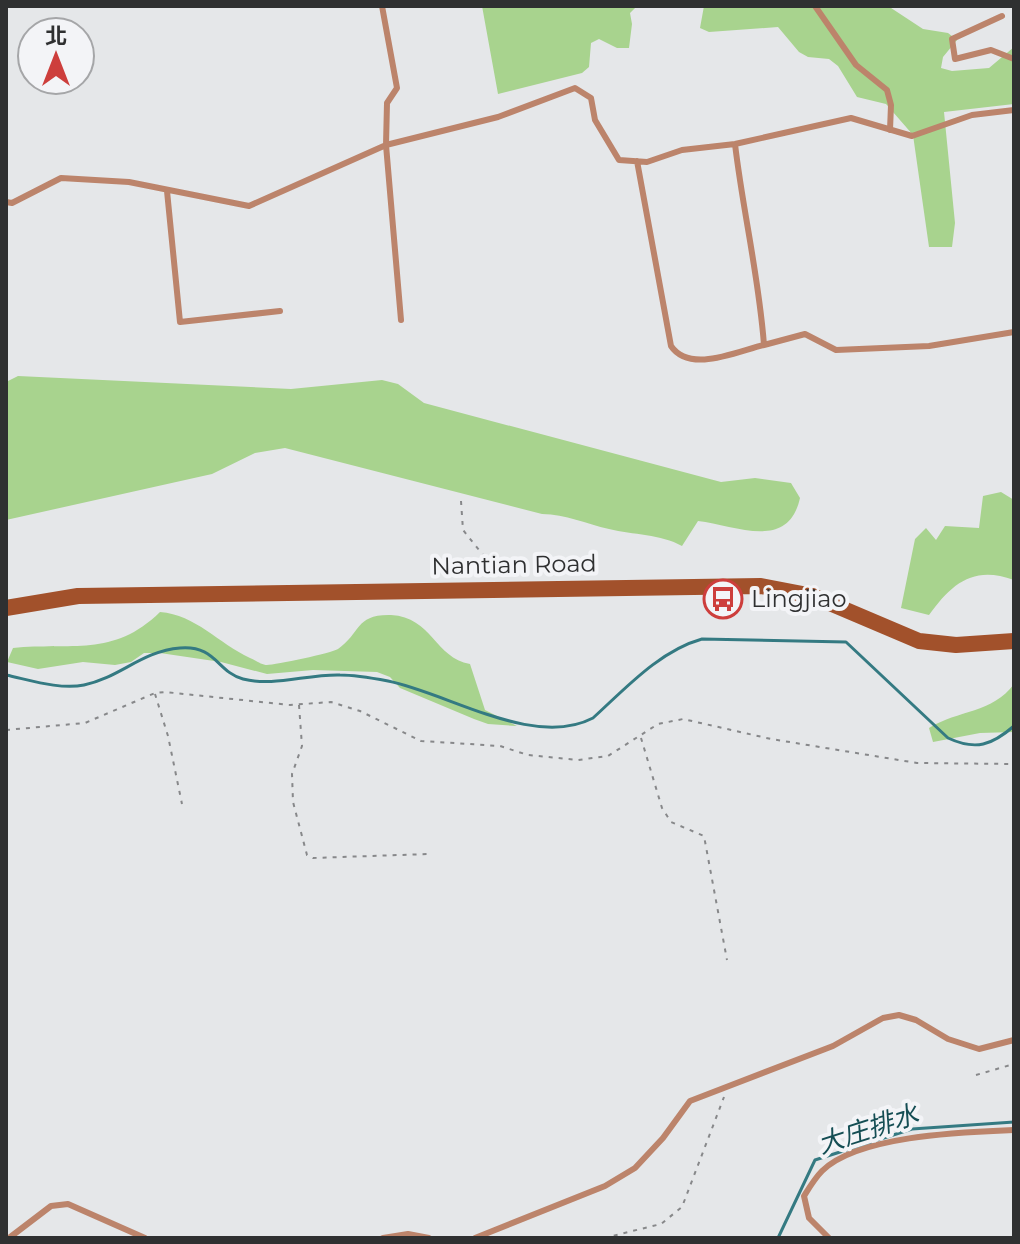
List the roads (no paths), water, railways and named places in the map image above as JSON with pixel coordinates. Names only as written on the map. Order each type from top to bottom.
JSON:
[{"type":"main road","name":"Nantian Road","points":[[6,608],[78,596],[761,586],[813,596],[919,641],[956,645],[1014,641]]},
{"type":"lane","points":[[382,6],[397,88],[387,103],[386,145],[401,320]]},
{"type":"lane","points":[[815,6],[856,65],[887,90],[891,105],[890,130]]},
{"type":"lane","points":[[1002,16],[952,39],[952,55],[955,59],[991,50],[1014,59]]},
{"type":"lane","points":[[6,202],[12,203],[61,178],[129,182],[249,206],[386,145],[498,117],[575,88],[591,98],[595,120],[619,160],[647,162],[682,150],[735,144],[851,118],[912,136],[972,115],[1014,110]]},
{"type":"lane","points":[[735,144],[744,223],[759,280],[764,345]]},
{"type":"lane","points":[[637,161],[671,346],[683,358],[700,360],[805,334],[836,350],[929,346],[1014,332]]},
{"type":"lane","points":[[167,191],[180,322],[280,311]]},
{"type":"lane","points":[[475,1238],[605,1186],[635,1168],[690,1101],[833,1046],[883,1018],[899,1015],[979,1049],[1014,1040]]},
{"type":"lane","points":[[829,1238],[809,1218],[804,1196],[822,1171],[842,1158],[904,1139],[1014,1130]]},
{"type":"lane","points":[[9,1238],[51,1206],[68,1204],[145,1238]]},
{"type":"lane","points":[[383,1238],[408,1234],[429,1238]]},
{"type":"waterway","points":[[6,675],[55,685],[84,685],[97,682],[154,654],[192,648],[209,655],[234,676],[243,679],[267,682],[328,675],[370,678],[412,687],[491,716],[545,727],[570,726],[593,718],[657,662],[671,652],[702,639],[846,642],[948,738],[967,744],[983,744],[1014,726]]},
{"type":"waterway","name":"大庄排水","points":[[778,1238],[815,1160],[912,1129],[1014,1122]]},
{"type":"place","name":"Lingjiao","points":[[723,599]]}]
